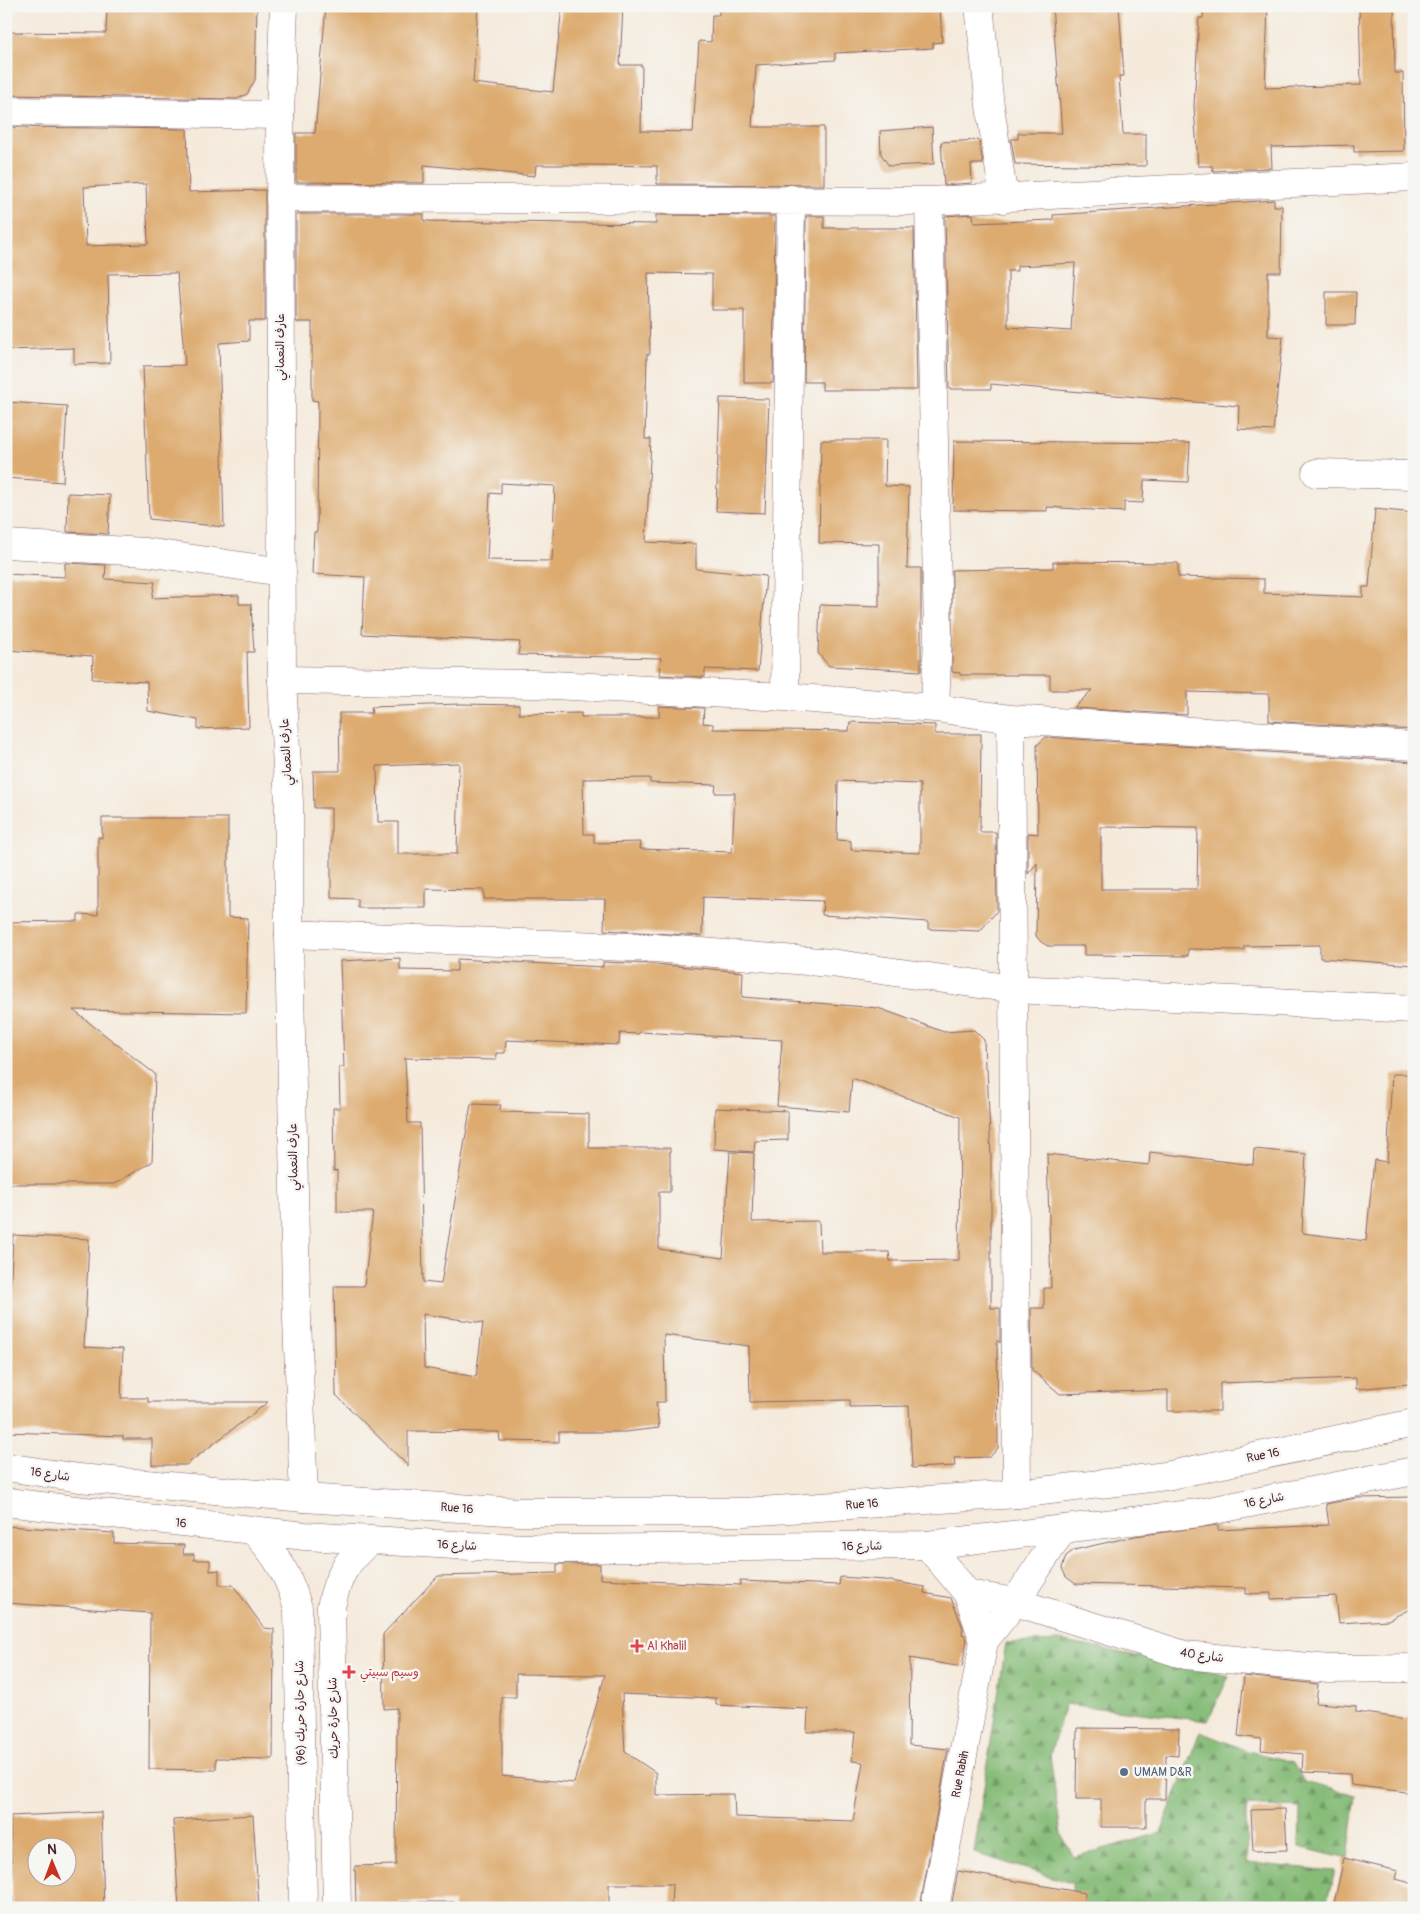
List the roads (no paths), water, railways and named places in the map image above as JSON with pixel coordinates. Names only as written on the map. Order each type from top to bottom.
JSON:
[{"type":"street","name":"عارف النعماني","points":[[284,6],[280,115],[279,329],[282,680],[289,802],[289,934],[296,1294],[304,1498]]},
{"type":"street","points":[[979,6],[990,106],[1004,199]]},
{"type":"street","points":[[6,111],[280,115]]},
{"type":"street","points":[[280,198],[929,201],[1004,199],[1414,178]]},
{"type":"street","points":[[785,697],[791,199]]},
{"type":"street","points":[[929,201],[938,635],[935,708]]},
{"type":"street","points":[[1316,472],[1414,475]]},
{"type":"street","points":[[6,544],[146,552],[282,572]]},
{"type":"street","points":[[282,680],[533,684],[785,697],[935,708],[1011,719],[1414,746]]},
{"type":"street","points":[[1011,719],[1017,1494]]},
{"type":"street","points":[[289,934],[655,948],[831,963],[1014,989],[1414,1009]]},
{"type":"street","name":"Rue 16","points":[[304,1498],[520,1512],[744,1512],[1017,1494],[1166,1476],[1414,1423]]},
{"type":"street","name":"شارع 16","points":[[6,1467],[79,1478],[304,1498]]},
{"type":"street","name":"شارع 16","points":[[305,1536],[370,1541],[561,1549],[927,1545],[1199,1512],[1414,1471]]},
{"type":"street","points":[[6,1502],[57,1508]]},
{"type":"street","points":[[6,1507],[57,1508]]},
{"type":"street","name":"16","points":[[57,1508],[305,1536]]},
{"type":"street","name":"Rue Rabih","points":[[935,1908],[984,1641],[1016,1602],[1063,1529]]},
{"type":"street","name":"شارع حارة حريك (96)","points":[[254,1531],[275,1553],[290,1579],[298,1608],[303,1908]]},
{"type":"street","name":"شارع حارة حريك","points":[[337,1908],[331,1607],[336,1581],[350,1558],[370,1541]]},
{"type":"street","name":"Rue Rabih","points":[[927,1545],[968,1594],[984,1641]]},
{"type":"street","name":"شارع 40","points":[[968,1594],[1016,1602],[1185,1654],[1329,1669],[1414,1668]]},
{"type":"street","points":[[301,1782],[335,1783]]},
{"type":"place","name":"Al Khalil","points":[[637,1646]]},
{"type":"place","name":"وسيم سبيتي","points":[[349,1672]]},
{"type":"place","name":"UMAM D&R","points":[[1124,1772]]}]
